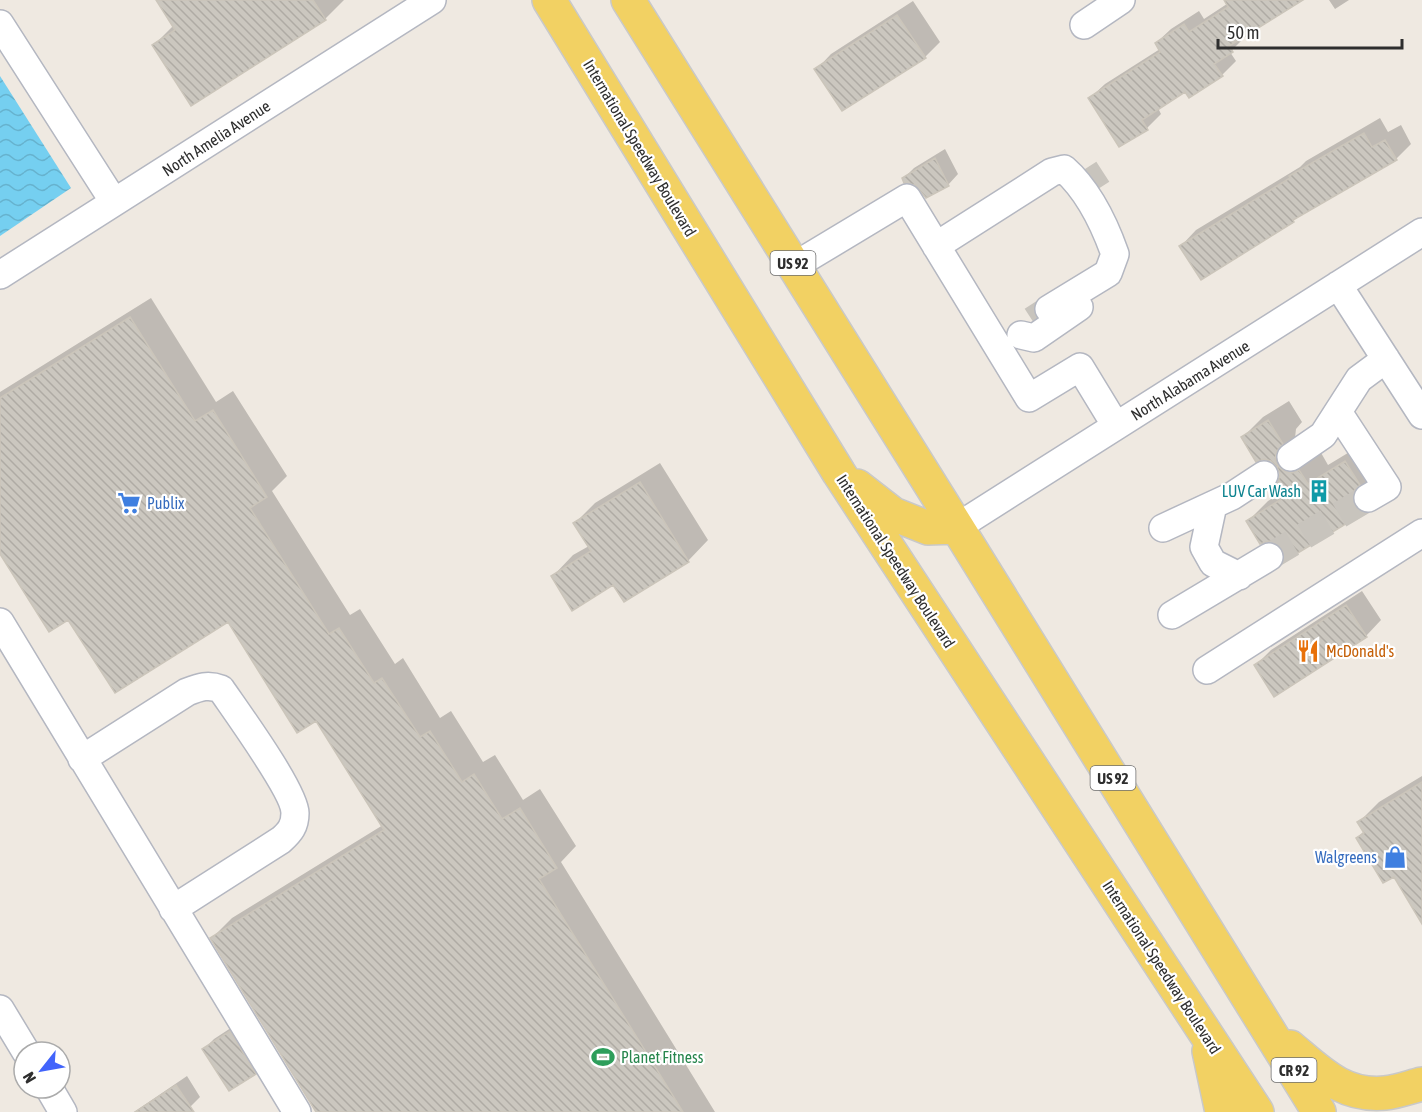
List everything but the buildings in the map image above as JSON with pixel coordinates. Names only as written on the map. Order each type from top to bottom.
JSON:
[{"type":"main road","name":"International Speedway Boulevard","points":[[549,0],[839,473],[1257,1112]]},
{"type":"main road","name":"US 92","points":[[628,0],[1268,1028],[1332,1082],[1352,1091],[1384,1093],[1422,1084]]},
{"type":"main road","points":[[839,473],[893,514],[928,528],[957,527]]},
{"type":"main road","name":"CR 92","points":[[1268,1028],[1319,1112]]},
{"type":"main road","points":[[1204,1032],[1222,1112]]},
{"type":"main road","points":[[1399,1112],[1422,1096]]},
{"type":"street","name":"North Amelia Avenue","points":[[0,275],[432,0]]},
{"type":"street","points":[[1084,26],[1121,0]]},
{"type":"street","points":[[0,24],[114,202]]},
{"type":"street","points":[[794,266],[907,198],[936,246],[1034,338],[1114,284],[1125,271],[1128,256],[1126,236],[1083,176],[1052,172],[936,246]]},
{"type":"street","points":[[1025,328],[1108,273],[1115,254],[1104,223],[1073,177],[1083,176]]},
{"type":"street","name":"North Alabama Avenue","points":[[957,527],[1422,232]]},
{"type":"street","points":[[1338,285],[1422,415]]},
{"type":"street","points":[[1025,328],[1029,398],[1080,367],[1116,426]]},
{"type":"street","points":[[1291,457],[1323,435],[1359,379],[1386,359]]},
{"type":"street","points":[[1338,411],[1387,487],[1368,498]]},
{"type":"street","points":[[1163,528],[1232,496],[1264,475]]},
{"type":"street","points":[[1213,505],[1204,547],[1213,563],[1239,576]]},
{"type":"street","points":[[1207,670],[1422,533]]},
{"type":"street","points":[[1172,615],[1269,558]]},
{"type":"street","points":[[0,622],[297,1112]]},
{"type":"street","points":[[81,759],[187,692],[202,686],[212,686],[221,689],[285,787],[295,811],[294,828],[281,840],[173,909]]},
{"type":"street","points":[[0,1009],[19,1040]]},
{"type":"water","points":[[0,76],[71,188],[0,236]]},
{"type":"tunnel","points":[[1085,169],[1098,189]]},
{"type":"tunnel","points":[[1032,320],[1049,309]]},
{"type":"tunnel","points":[[1269,557],[1368,498]]},
{"type":"place","name":"LUV Car Wash","points":[[1319,491]]},
{"type":"place","name":"Publix","points":[[129,503]]},
{"type":"place","name":"McDonald's","points":[[1308,651]]},
{"type":"place","name":"Walgreens","points":[[1395,857]]},
{"type":"place","name":"Planet Fitness","points":[[603,1057]]}]
